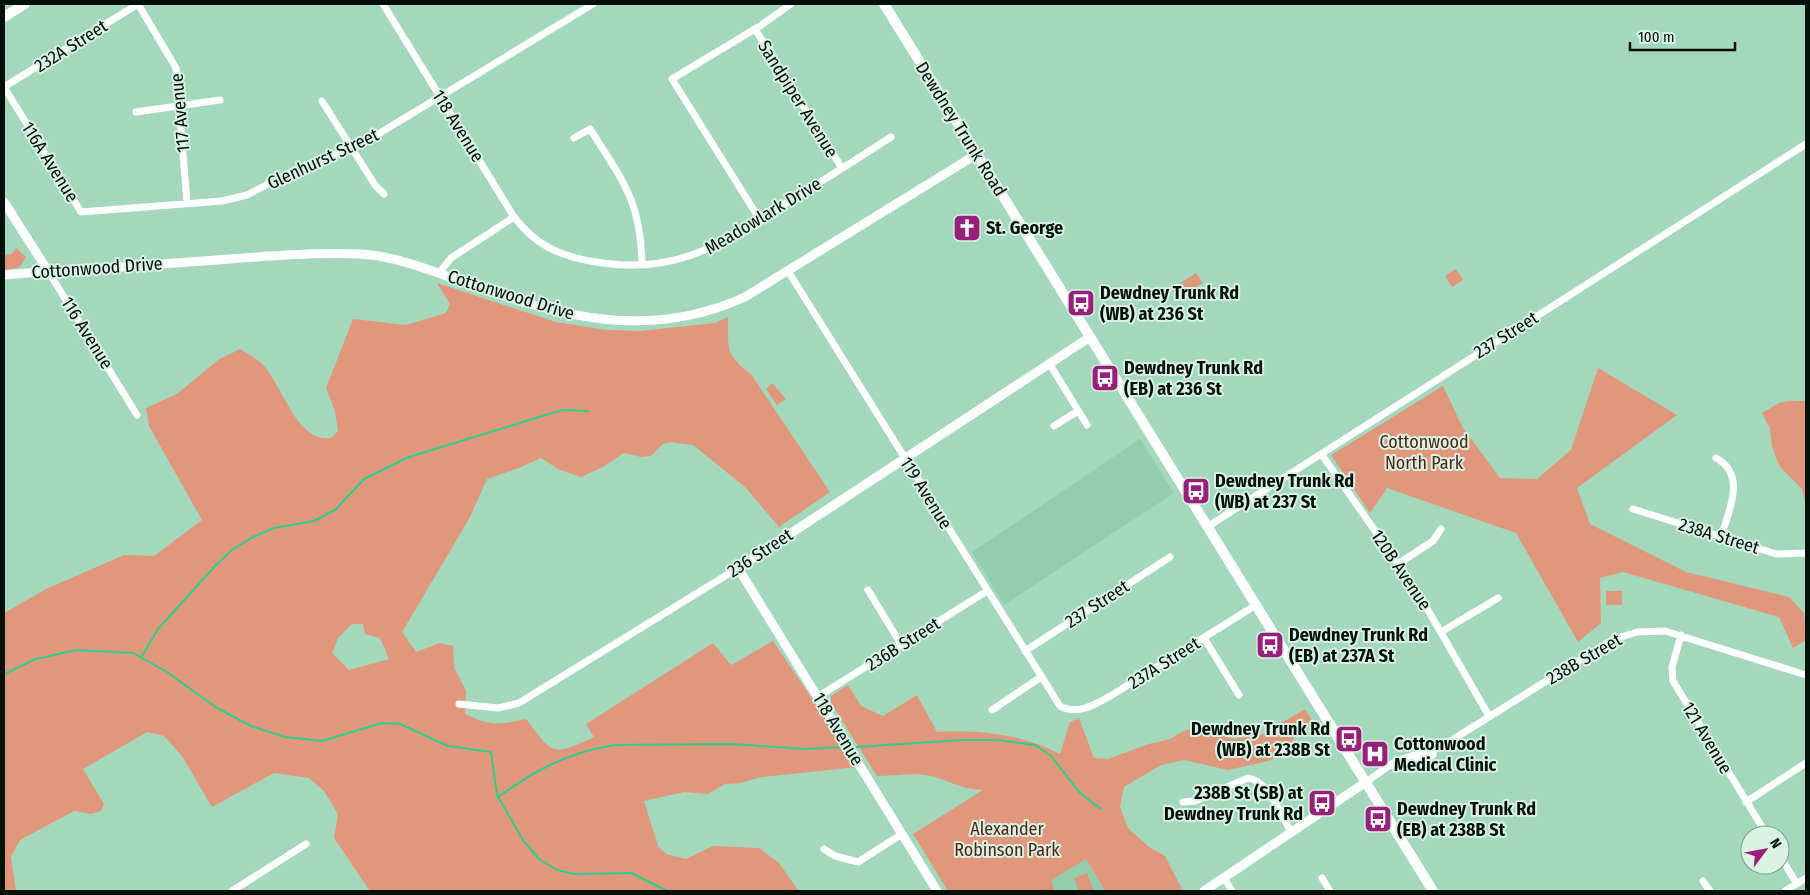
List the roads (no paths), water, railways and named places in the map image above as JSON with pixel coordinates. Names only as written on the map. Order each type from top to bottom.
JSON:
[{"type":"main road","points":[[4,17],[25,4]]},
{"type":"main road","name":"Dewdney Trunk Road","points":[[884,4],[1433,891]]},
{"type":"street","name":"232A Street","points":[[4,87],[138,4]]},
{"type":"street","name":"117 Avenue","points":[[138,4],[175,62],[187,203]]},
{"type":"street","name":"118 Avenue","points":[[383,4],[514,217],[539,244]]},
{"type":"street","name":"Glenhurst Street","points":[[81,212],[229,200],[247,195],[299,168],[352,149],[593,4]]},
{"type":"street","points":[[760,220],[672,79],[755,29],[790,4]]},
{"type":"street","name":"Sandpiper Avenue","points":[[755,29],[842,168]]},
{"type":"street","name":"116A Avenue","points":[[4,87],[81,212]]},
{"type":"street","points":[[136,112],[180,104],[220,100]]},
{"type":"street","points":[[322,101],[374,185],[384,194]]},
{"type":"street","points":[[574,138],[590,129],[629,192],[640,225],[642,265]]},
{"type":"street","name":"Meadowlark Drive","points":[[539,244],[561,255],[612,264],[642,265],[670,262],[696,255],[718,246],[891,137]]},
{"type":"street","name":"237 Street","points":[[1207,527],[1806,144]]},
{"type":"street","name":"Cottonwood Drive","points":[[4,275],[321,254],[378,257],[439,273],[555,312],[602,320],[641,322],[695,314],[722,307],[745,297],[977,154]]},
{"type":"street","name":"116 Avenue","points":[[4,202],[137,415]]},
{"type":"street","points":[[439,273],[456,253],[514,217]]},
{"type":"street","name":"119 Avenue","points":[[788,271],[1041,677],[1060,706],[1068,711]]},
{"type":"street","name":"236 Street","points":[[459,704],[498,708],[519,703],[738,568],[1090,337]]},
{"type":"street","points":[[1049,363],[1087,426]]},
{"type":"street","points":[[1054,426],[1078,411]]},
{"type":"street","name":"120B Avenue","points":[[1322,455],[1398,564],[1441,632],[1489,716]]},
{"type":"street","points":[[1716,458],[1726,463],[1733,476],[1734,491],[1721,537]]},
{"type":"street","name":"238A Street","points":[[1633,509],[1776,554],[1806,553]]},
{"type":"street","points":[[1398,564],[1433,541],[1441,529]]},
{"type":"street","name":"237 Street","points":[[1025,651],[1170,557]]},
{"type":"street","name":"118 Avenue","points":[[738,568],[819,696],[937,891]]},
{"type":"street","points":[[868,590],[902,646]]},
{"type":"street","name":"236B Street","points":[[819,696],[902,646],[987,591]]},
{"type":"street","points":[[1441,632],[1498,598]]},
{"type":"street","name":"237A Street","points":[[1068,711],[1088,708],[1112,695],[1256,605]]},
{"type":"street","name":"238B Street","points":[[1204,891],[1392,766],[1394,762],[1430,749],[1433,750],[1618,637],[1653,630],[1681,635],[1806,675]]},
{"type":"street","name":"121 Avenue","points":[[1681,635],[1672,667],[1673,681],[1761,825]]},
{"type":"street","points":[[1204,638],[1240,695]]},
{"type":"street","points":[[992,710],[1041,677]]},
{"type":"street","points":[[1746,802],[1806,763]]},
{"type":"street","points":[[1183,802],[1195,801],[1248,778],[1255,779],[1264,786],[1291,832]]},
{"type":"street","points":[[824,849],[835,856],[858,862],[902,834]]},
{"type":"street","points":[[232,891],[306,844]]},
{"type":"street","points":[[1790,872],[1797,884]]},
{"type":"street","points":[[1224,878],[1232,891]]},
{"type":"street","points":[[1322,878],[1330,891]]},
{"type":"street","points":[[1786,891],[1806,878]]},
{"type":"street","points":[[1703,881],[1710,891]]},
{"type":"waterway","points":[[142,656],[158,629],[216,565],[232,550],[253,537],[274,528],[314,521],[335,510],[364,479],[409,457],[562,410],[588,411]]},
{"type":"waterway","points":[[4,674],[36,659],[76,650],[133,653],[167,672],[217,708],[251,726],[285,737],[322,741],[382,723],[400,724],[448,746],[491,752],[497,795],[523,840],[539,859],[557,870],[574,874],[631,873],[667,891]]},
{"type":"waterway","points":[[857,747],[960,740],[998,740],[1035,745],[1051,756],[1080,793],[1101,809]]},
{"type":"waterway","points":[[498,797],[526,778],[567,757],[615,745],[731,744],[805,749],[842,747]]},
{"type":"place","name":"St. George","points":[[967,228]]},
{"type":"place","name":"Dewdney Trunk Rd (WB) at 236 St","points":[[1081,303]]},
{"type":"place","name":"Dewdney Trunk Rd (EB) at 236 St","points":[[1105,378]]},
{"type":"place","name":"Dewdney Trunk Rd (WB) at 237 St","points":[[1196,491]]},
{"type":"place","name":"Dewdney Trunk Rd (EB) at 237A St","points":[[1270,645]]},
{"type":"place","name":"Dewdney Trunk Rd (WB) at 238B St","points":[[1349,739]]},
{"type":"place","name":"Cottonwood Medical Clinic","points":[[1375,754]]},
{"type":"place","name":"238B St (SB) at Dewdney Trunk Rd","points":[[1322,803]]},
{"type":"place","name":"Dewdney Trunk Rd (EB) at 238B St","points":[[1378,819]]},
{"type":"park label","name":"Cottonwood North Park","points":[[1424,452]]},
{"type":"park label","name":"Alexander Robinson Park","points":[[1007,840]]}]
